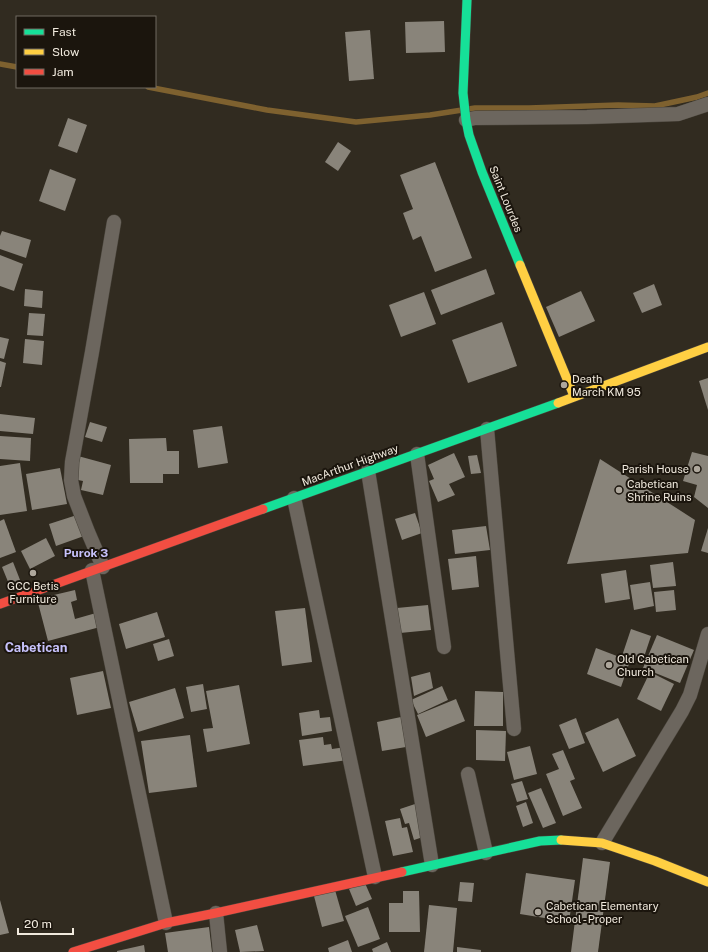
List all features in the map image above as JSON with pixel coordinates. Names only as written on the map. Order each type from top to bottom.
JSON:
[{"type":"street","name":"Saint Lourdes","points":[[467,0],[464,98],[469,135],[482,172],[574,396]]},
{"type":"street","points":[[466,118],[587,117],[678,114],[708,104]]},
{"type":"street","points":[[114,222],[72,462],[71,480],[74,496],[88,532],[98,568],[166,923]]},
{"type":"street","name":"MacArthur Highway","points":[[0,604],[487,429],[708,347]]},
{"type":"street","points":[[487,429],[514,729]]},
{"type":"street","points":[[417,454],[444,648]]},
{"type":"street","points":[[368,471],[432,865]]},
{"type":"street","points":[[294,498],[375,878]]},
{"type":"street","points":[[602,843],[682,711],[690,695],[708,634]]},
{"type":"street","points":[[468,774],[486,853]]},
{"type":"street","points":[[73,952],[103,947],[166,923],[544,841],[558,840],[602,843],[655,861],[708,882]]},
{"type":"street","points":[[216,913],[220,952]]},
{"type":"building","points":[[444,21],[445,52],[406,53],[405,22]]},
{"type":"building","points":[[370,30],[374,79],[349,81],[345,32]]},
{"type":"building","points":[[68,118],[87,125],[77,153],[58,146]]},
{"type":"building","points":[[338,142],[351,151],[338,171],[325,162]]},
{"type":"building","points":[[435,162],[472,258],[435,272],[421,236],[413,240],[403,213],[413,209],[400,175]]},
{"type":"building","points":[[50,169],[76,179],[65,211],[39,201]]},
{"type":"building","points":[[2,231],[31,240],[26,258],[0,249],[0,236]]},
{"type":"building","points":[[0,255],[23,264],[14,291],[0,286]]},
{"type":"building","points":[[486,269],[495,294],[441,315],[431,290]]},
{"type":"building","points":[[654,284],[662,305],[642,313],[633,293]]},
{"type":"building","points":[[25,289],[43,291],[42,308],[24,306]]},
{"type":"building","points":[[581,291],[595,321],[559,337],[546,307]]},
{"type":"building","points":[[424,292],[436,324],[401,337],[389,305]]},
{"type":"building","points":[[29,313],[45,314],[43,336],[27,335]]},
{"type":"building","points":[[502,322],[517,366],[468,383],[452,340]]},
{"type":"building","points":[[0,337],[9,339],[4,359],[0,358]]},
{"type":"building","points":[[25,339],[44,341],[42,365],[23,363]]},
{"type":"building","points":[[0,361],[6,363],[1,387],[0,387]]},
{"type":"building","points":[[708,378],[708,410],[699,381]]},
{"type":"building","points":[[0,414],[35,418],[33,434],[0,431]]},
{"type":"building","points":[[90,422],[107,427],[102,442],[85,437]]},
{"type":"building","points":[[222,426],[228,463],[198,468],[193,430]]},
{"type":"building","points":[[0,436],[31,438],[30,461],[0,459]]},
{"type":"building","points":[[166,438],[167,451],[179,451],[179,474],[163,474],[163,483],[130,483],[129,439]]},
{"type":"building","name":"Parish House","points":[[692,452],[708,456],[708,508],[694,497],[697,485],[683,481]]},
{"type":"building","points":[[454,453],[465,477],[449,484],[455,495],[438,502],[429,481],[434,479],[428,465]]},
{"type":"building","points":[[477,455],[481,473],[471,474],[468,456]]},
{"type":"building","points":[[78,456],[111,465],[103,495],[81,490],[83,481],[73,479]]},
{"type":"building","name":"Cabetican Shrine Ruins","points":[[600,459],[695,520],[688,553],[567,564]]},
{"type":"building","points":[[20,463],[27,511],[0,515],[0,466]]},
{"type":"building","points":[[60,468],[67,504],[32,510],[26,474]]},
{"type":"building","points":[[415,513],[422,533],[402,540],[395,519]]},
{"type":"building","points":[[77,515],[84,536],[56,546],[49,524]]},
{"type":"building","points":[[4,519],[16,552],[0,558],[0,521]]},
{"type":"building","points":[[486,526],[490,550],[455,554],[452,530]]},
{"type":"building","points":[[708,528],[708,553],[701,551]]},
{"type":"building","points":[[46,538],[55,556],[30,569],[21,551]]},
{"type":"building","points":[[476,556],[479,587],[452,590],[448,559]]},
{"type":"building","points":[[13,562],[22,585],[11,589],[2,567]]},
{"type":"building","points":[[673,562],[676,586],[653,588],[650,565]]},
{"type":"building","points":[[626,570],[630,599],[605,603],[601,574]]},
{"type":"building","points":[[650,582],[654,606],[634,610],[630,585]]},
{"type":"building","points":[[75,590],[77,600],[71,602],[75,619],[96,613],[100,627],[48,641],[37,599]]},
{"type":"building","points":[[674,590],[676,610],[656,612],[654,592]]},
{"type":"building","points":[[428,605],[431,630],[400,633],[397,608]]},
{"type":"building","points":[[305,608],[312,662],[282,666],[275,611]]},
{"type":"building","points":[[157,612],[165,637],[126,649],[119,624]]},
{"type":"building","points":[[631,629],[651,636],[642,663],[622,656]]},
{"type":"building","points":[[657,635],[694,650],[680,683],[643,668]]},
{"type":"building","points":[[169,639],[174,656],[158,661],[153,644]]},
{"type":"building","name":"Old Cabetican Church","points":[[596,648],[630,661],[621,687],[587,674]]},
{"type":"building","points":[[103,671],[111,708],[77,715],[70,678]]},
{"type":"building","points":[[430,672],[433,688],[414,696],[411,677]]},
{"type":"building","points":[[650,672],[674,684],[661,711],[637,699]]},
{"type":"building","points":[[203,684],[207,709],[191,712],[186,687]]},
{"type":"building","points":[[239,685],[250,744],[207,752],[203,729],[213,728],[206,691]]},
{"type":"building","points":[[442,686],[448,700],[418,714],[411,700]]},
{"type":"building","points":[[175,688],[184,718],[138,732],[129,702]]},
{"type":"building","points":[[475,691],[503,692],[503,726],[474,726]]},
{"type":"building","points":[[456,699],[465,721],[426,737],[417,715]]},
{"type":"building","points":[[319,710],[320,718],[330,717],[332,731],[302,736],[299,713]]},
{"type":"building","points":[[401,717],[406,747],[382,751],[377,722]]},
{"type":"building","points":[[576,718],[585,743],[569,749],[559,725]]},
{"type":"building","points":[[618,718],[636,756],[603,772],[585,733]]},
{"type":"building","points":[[476,730],[506,731],[505,761],[476,760]]},
{"type":"building","points":[[190,735],[197,787],[149,793],[141,741]]},
{"type":"building","points":[[323,737],[324,745],[331,744],[332,749],[346,747],[348,760],[303,766],[299,740]]},
{"type":"building","points":[[530,746],[537,774],[514,780],[507,752]]},
{"type":"building","points":[[563,750],[575,779],[570,781],[582,808],[563,816],[546,774],[559,769],[552,754]]},
{"type":"building","points":[[522,781],[528,799],[517,802],[511,784]]},
{"type":"building","points":[[541,788],[556,823],[543,828],[528,793]]},
{"type":"building","points":[[526,802],[533,823],[523,827],[516,806]]},
{"type":"building","points":[[415,804],[426,836],[414,840],[409,823],[405,824],[400,809]]},
{"type":"building","points":[[400,818],[402,828],[407,827],[413,852],[393,856],[385,821]]},
{"type":"building","points":[[583,858],[610,862],[598,952],[571,952]]},
{"type":"building","points":[[526,873],[575,880],[569,922],[520,914]]},
{"type":"building","points":[[364,881],[372,899],[356,906],[349,889]]},
{"type":"building","points":[[460,882],[474,883],[472,902],[458,901]]},
{"type":"building","points":[[335,890],[344,921],[322,927],[314,896]]},
{"type":"building","points":[[403,891],[419,891],[420,932],[389,932],[389,903],[403,903]]},
{"type":"building","points":[[0,900],[9,933],[0,935]]},
{"type":"building","points":[[429,905],[457,908],[453,952],[424,952]]},
{"type":"building","points":[[368,907],[380,939],[358,947],[345,916]]},
{"type":"building","points":[[257,925],[264,951],[240,952],[235,930]]},
{"type":"building","points":[[209,927],[212,952],[168,952],[165,933]]},
{"type":"building","points":[[348,940],[352,952],[329,952],[328,948]]},
{"type":"building","points":[[387,942],[391,952],[373,952],[372,949]]},
{"type":"building","points":[[144,945],[145,952],[117,952],[117,951]]},
{"type":"building","points":[[457,947],[481,950],[481,952],[457,952]]},
{"type":"waterway","points":[[0,64],[16,67]]},
{"type":"waterway","points":[[153,88],[267,110],[356,122],[430,115],[475,108],[618,105],[655,106],[697,97],[708,93]]},
{"type":"traffic: fast","points":[[467,0],[463,93],[466,120],[469,135],[482,172],[520,265]]},
{"type":"traffic: fast","points":[[263,509],[558,403]]},
{"type":"traffic: fast","points":[[402,872],[540,841],[561,840]]},
{"type":"traffic: slow","points":[[520,265],[574,396]]},
{"type":"traffic: slow","points":[[558,403],[708,347]]},
{"type":"traffic: slow","points":[[561,840],[602,843],[655,861],[708,882]]},
{"type":"traffic: jam","points":[[0,604],[263,509]]},
{"type":"traffic: jam","points":[[73,952],[166,923],[402,872]]},
{"type":"place","name":"Death March KM 95","points":[[564,385]]},
{"type":"place","name":"Parish House","points":[[697,469]]},
{"type":"place","name":"Cabetican Shrine Ruins","points":[[619,490]]},
{"type":"place","name":"GCC Betis Furniture","points":[[33,573]]},
{"type":"place","name":"Old Cabetican Church","points":[[609,665]]},
{"type":"place","name":"Cabetican Elementary School - Proper","points":[[538,912]]},
{"type":"district","name":"Purok 3","points":[[86,553]]},
{"type":"district","name":"Cabetican","points":[[36,647]]}]
